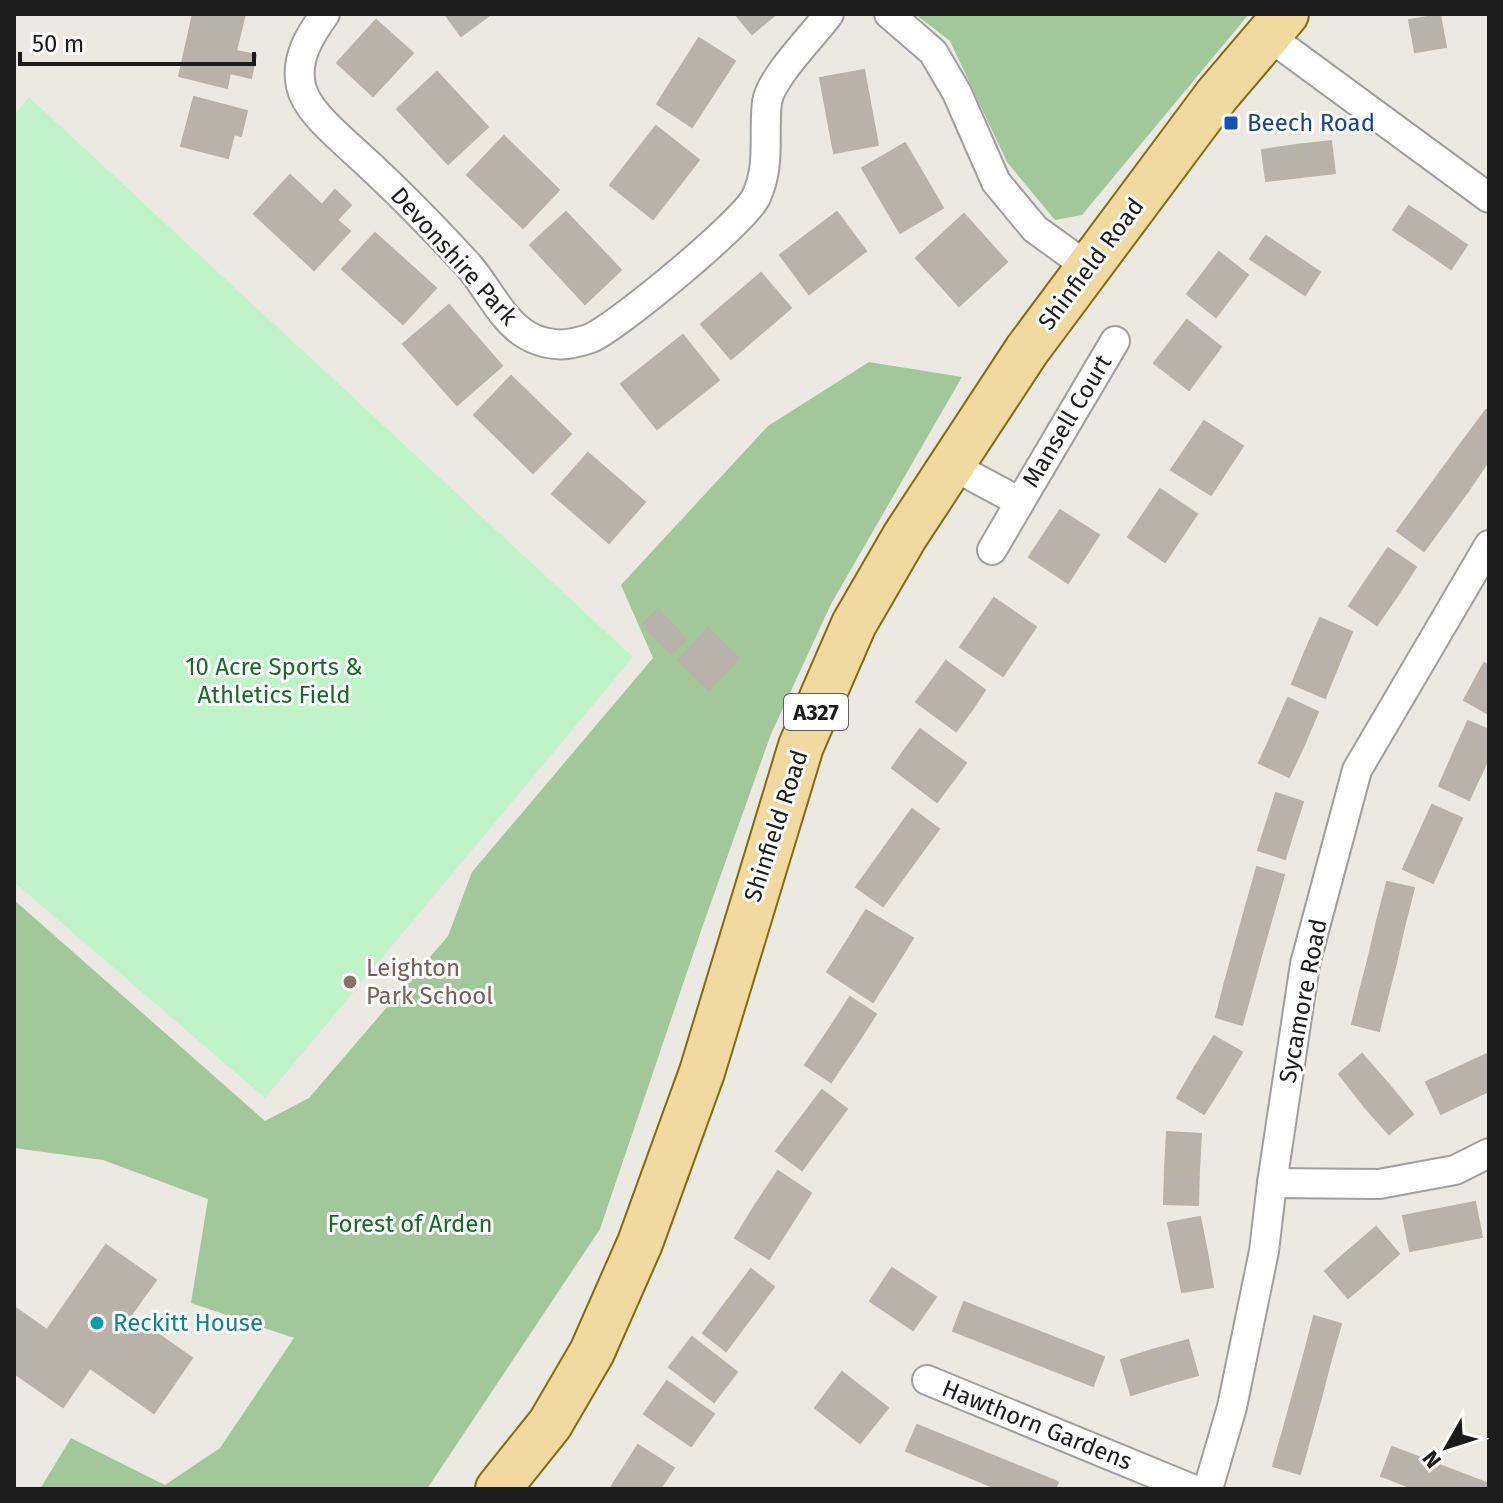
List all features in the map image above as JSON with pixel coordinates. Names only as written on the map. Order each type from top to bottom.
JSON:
[{"type":"main road","name":"Shinfield Road","points":[[498,1489],[550,1424],[592,1352],[640,1243],[702,1072],[801,746],[854,624],[905,536],[1027,350],[1217,95],[1276,24]]},
{"type":"street","name":"Devonshire Park","points":[[325,14],[300,58],[301,88],[322,122],[418,212],[472,269],[521,332],[542,342],[570,344],[591,338],[616,321],[726,232],[755,198],[768,156],[767,100],[787,65],[829,14]]},
{"type":"street","points":[[889,14],[933,52],[957,93],[996,182],[1035,229],[1089,268]]},
{"type":"street","points":[[1276,24],[1489,198]]},
{"type":"street","name":"Mansell Court","points":[[992,550],[1115,341]]},
{"type":"street","name":"Mansell Court","points":[[951,465],[1020,502]]},
{"type":"street","name":"Sycamore Road","points":[[1208,1489],[1232,1407],[1264,1251],[1305,964],[1357,770],[1489,545]]},
{"type":"street","points":[[1272,1183],[1379,1184],[1455,1170],[1489,1153]]},
{"type":"street","name":"Hawthorn Gardens","points":[[927,1380],[1192,1489]]},
{"type":"green space","points":[[915,14],[1249,14],[1082,215],[1055,220],[1007,162],[950,41]]},
{"type":"green space","name":"10 Acre Sports & Athletics Field","points":[[29,97],[633,657],[265,1098],[14,882],[14,115]]},
{"type":"green space","name":"Forest of Arden","points":[[869,362],[962,377],[831,604],[771,734],[600,1229],[427,1489],[40,1489],[71,1438],[165,1485],[220,1448],[294,1338],[191,1303],[208,1199],[103,1160],[14,1148],[14,900],[265,1121],[309,1098],[448,936],[472,872],[653,658],[621,585],[768,426]]},
{"type":"building","points":[[193,14],[245,14],[236,51],[256,55],[251,78],[230,73],[227,88],[179,76]]},
{"type":"building","points":[[445,14],[491,14],[461,36]]},
{"type":"building","points":[[735,14],[776,14],[752,34]]},
{"type":"building","points":[[1440,15],[1446,47],[1415,52],[1409,20]]},
{"type":"building","points":[[376,20],[413,53],[373,96],[337,63]]},
{"type":"building","points":[[699,38],[735,61],[692,127],[657,104]]},
{"type":"building","points":[[864,70],[878,145],[834,153],[820,78]]},
{"type":"building","points":[[437,72],[488,127],[448,164],[397,109]]},
{"type":"building","points":[[194,97],[247,111],[241,136],[234,134],[228,158],[181,146]]},
{"type":"building","points":[[656,126],[699,160],[653,219],[610,185]]},
{"type":"building","points":[[504,136],[559,190],[523,228],[467,175]]},
{"type":"building","points":[[1331,141],[1335,173],[1301,177],[1297,145]]},
{"type":"building","points":[[905,143],[943,208],[900,233],[862,168]]},
{"type":"building","points":[[1297,145],[1301,177],[1266,181],[1262,150]]},
{"type":"building","points":[[290,175],[322,205],[335,190],[351,205],[337,220],[350,231],[314,270],[254,214]]},
{"type":"building","points":[[1409,206],[1438,225],[1422,249],[1393,230]]},
{"type":"building","points":[[566,212],[621,270],[585,304],[530,245]]},
{"type":"building","points":[[837,212],[866,251],[809,294],[780,255]]},
{"type":"building","points":[[964,214],[1007,262],[959,306],[916,258]]},
{"type":"building","points":[[1438,225],[1467,245],[1451,269],[1422,249]]},
{"type":"building","points":[[375,233],[436,288],[403,324],[342,269]]},
{"type":"building","points":[[1266,236],[1320,272],[1305,295],[1250,259]]},
{"type":"building","points":[[1219,252],[1248,275],[1216,317],[1187,294]]},
{"type":"building","points":[[761,273],[791,308],[731,359],[701,324]]},
{"type":"building","points":[[449,305],[502,366],[457,405],[403,344]]},
{"type":"building","points":[[1187,320],[1221,347],[1189,390],[1154,363]]},
{"type":"building","points":[[683,335],[719,380],[657,429],[621,384]]},
{"type":"building","points":[[511,376],[571,434],[533,473],[474,415]]},
{"type":"building","points":[[1486,410],[1489,412],[1489,460],[1463,441]]},
{"type":"building","points":[[1204,421],[1243,446],[1211,495],[1171,470]]},
{"type":"building","points":[[1463,441],[1489,460],[1468,491],[1441,471]]},
{"type":"building","points":[[588,453],[645,502],[609,543],[552,494]]},
{"type":"building","points":[[1441,471],[1468,491],[1446,521],[1419,501]]},
{"type":"building","points":[[1160,489],[1197,514],[1165,562],[1128,537]]},
{"type":"building","points":[[1419,501],[1446,521],[1424,551],[1397,531]]},
{"type":"building","points":[[1060,510],[1099,535],[1068,583],[1029,557]]},
{"type":"building","points":[[1388,548],[1416,567],[1397,596],[1369,576]]},
{"type":"building","points":[[1369,576],[1397,596],[1377,625],[1349,606]]},
{"type":"building","points":[[994,598],[1036,627],[1003,676],[960,647]]},
{"type":"building","points":[[658,609],[686,639],[671,654],[642,625]]},
{"type":"building","points":[[1320,618],[1352,632],[1338,666],[1305,652]]},
{"type":"building","points":[[708,628],[739,658],[709,690],[678,660]]},
{"type":"building","points":[[1305,652],[1338,666],[1325,698],[1292,684]]},
{"type":"building","points":[[946,661],[985,690],[971,711],[931,682]]},
{"type":"building","points":[[1484,663],[1489,666],[1487,713],[1464,700]]},
{"type":"building","points":[[931,682],[971,711],[956,731],[916,702]]},
{"type":"building","points":[[1288,698],[1318,712],[1304,745],[1273,732]]},
{"type":"building","points":[[1468,721],[1489,730],[1489,756],[1484,768],[1453,754]]},
{"type":"building","points":[[920,729],[966,763],[952,782],[906,748]]},
{"type":"building","points":[[1273,732],[1304,745],[1289,777],[1259,763]]},
{"type":"building","points":[[906,748],[952,782],[937,802],[892,768]]},
{"type":"building","points":[[1453,754],[1484,768],[1469,800],[1439,786]]},
{"type":"building","points":[[1276,793],[1303,802],[1294,830],[1267,822]]},
{"type":"building","points":[[1432,805],[1462,818],[1447,852],[1417,838]]},
{"type":"building","points":[[912,809],[939,829],[911,867],[884,848]]},
{"type":"building","points":[[1267,822],[1294,830],[1285,859],[1258,850]]},
{"type":"building","points":[[1417,838],[1447,852],[1433,883],[1403,869]]},
{"type":"building","points":[[884,848],[911,867],[883,906],[856,887]]},
{"type":"building","points":[[1257,867],[1284,875],[1273,914],[1246,906]]},
{"type":"building","points":[[1387,882],[1414,888],[1404,927],[1377,921]]},
{"type":"building","points":[[1246,906],[1273,914],[1263,949],[1236,942]]},
{"type":"building","points":[[866,910],[913,938],[893,970],[847,941]]},
{"type":"building","points":[[1377,921],[1404,927],[1396,963],[1369,956]]},
{"type":"building","points":[[847,941],[893,970],[873,1002],[827,972]]},
{"type":"building","points":[[1236,942],[1263,949],[1252,989],[1225,982]]},
{"type":"building","points":[[1369,956],[1396,963],[1388,994],[1361,987]]},
{"type":"building","points":[[1225,982],[1252,989],[1242,1025],[1216,1017]]},
{"type":"building","points":[[1361,987],[1388,994],[1379,1031],[1352,1024]]},
{"type":"building","points":[[850,997],[876,1014],[854,1048],[828,1031]]},
{"type":"building","points":[[828,1031],[854,1048],[831,1082],[805,1065]]},
{"type":"building","points":[[1214,1036],[1242,1052],[1223,1084],[1195,1067]]},
{"type":"building","points":[[1489,1053],[1489,1091],[1476,1097],[1461,1066]]},
{"type":"building","points":[[1362,1054],[1389,1085],[1364,1106],[1339,1074]]},
{"type":"building","points":[[1461,1066],[1476,1097],[1441,1114],[1426,1082]]},
{"type":"building","points":[[1195,1067],[1223,1084],[1204,1114],[1177,1098]]},
{"type":"building","points":[[1389,1085],[1413,1114],[1389,1134],[1364,1106]]},
{"type":"building","points":[[822,1090],[847,1109],[802,1170],[776,1151]]},
{"type":"building","points":[[1167,1132],[1201,1134],[1199,1170],[1165,1169]]},
{"type":"building","points":[[1165,1169],[1199,1170],[1198,1205],[1164,1204]]},
{"type":"building","points":[[778,1171],[811,1193],[790,1226],[756,1204]]},
{"type":"building","points":[[1475,1202],[1482,1237],[1446,1244],[1439,1209]]},
{"type":"building","points":[[756,1204],[790,1226],[769,1259],[735,1238]]},
{"type":"building","points":[[1439,1209],[1446,1244],[1410,1251],[1403,1216]]},
{"type":"building","points":[[1200,1217],[1207,1252],[1175,1258],[1168,1223]]},
{"type":"building","points":[[1376,1227],[1399,1254],[1373,1277],[1349,1250]]},
{"type":"building","name":"Reckitt House","points":[[106,1245],[156,1280],[131,1315],[192,1358],[154,1413],[90,1368],[63,1407],[14,1373],[14,1307],[47,1330]]},
{"type":"building","points":[[1349,1250],[1373,1277],[1348,1298],[1325,1271]]},
{"type":"building","points":[[1207,1252],[1213,1287],[1182,1292],[1175,1258]]},
{"type":"building","points":[[892,1268],[936,1297],[913,1330],[870,1301]]},
{"type":"building","points":[[751,1269],[774,1287],[750,1319],[727,1301]]},
{"type":"building","points":[[727,1301],[750,1319],[726,1351],[703,1333]]},
{"type":"building","points":[[964,1302],[1104,1357],[1093,1386],[953,1331]]},
{"type":"building","points":[[1314,1316],[1341,1324],[1330,1363],[1304,1355]]},
{"type":"building","points":[[692,1337],[737,1372],[714,1402],[669,1367]]},
{"type":"building","points":[[1188,1340],[1198,1375],[1163,1385],[1152,1350]]},
{"type":"building","points":[[1152,1350],[1163,1385],[1131,1395],[1121,1360]]},
{"type":"building","points":[[1304,1355],[1330,1363],[1321,1398],[1294,1391]]},
{"type":"building","points":[[842,1372],[888,1408],[860,1443],[815,1408]]},
{"type":"building","points":[[667,1381],[714,1414],[691,1446],[644,1414]]},
{"type":"building","points":[[1294,1391],[1321,1398],[1310,1438],[1283,1431]]},
{"type":"building","points":[[917,1425],[1058,1482],[1055,1489],[998,1489],[906,1451]]},
{"type":"building","points":[[1283,1431],[1310,1438],[1300,1474],[1273,1466]]},
{"type":"building","points":[[638,1445],[674,1468],[660,1489],[610,1489]]},
{"type":"building","points":[[1392,1447],[1489,1484],[1489,1489],[1415,1489],[1381,1476]]},
{"type":"place","name":"Beech Road","points":[[1231,123]]},
{"type":"place","name":"Leighton Park School","points":[[350,982]]},
{"type":"place","name":"Reckitt House","points":[[97,1323]]}]
